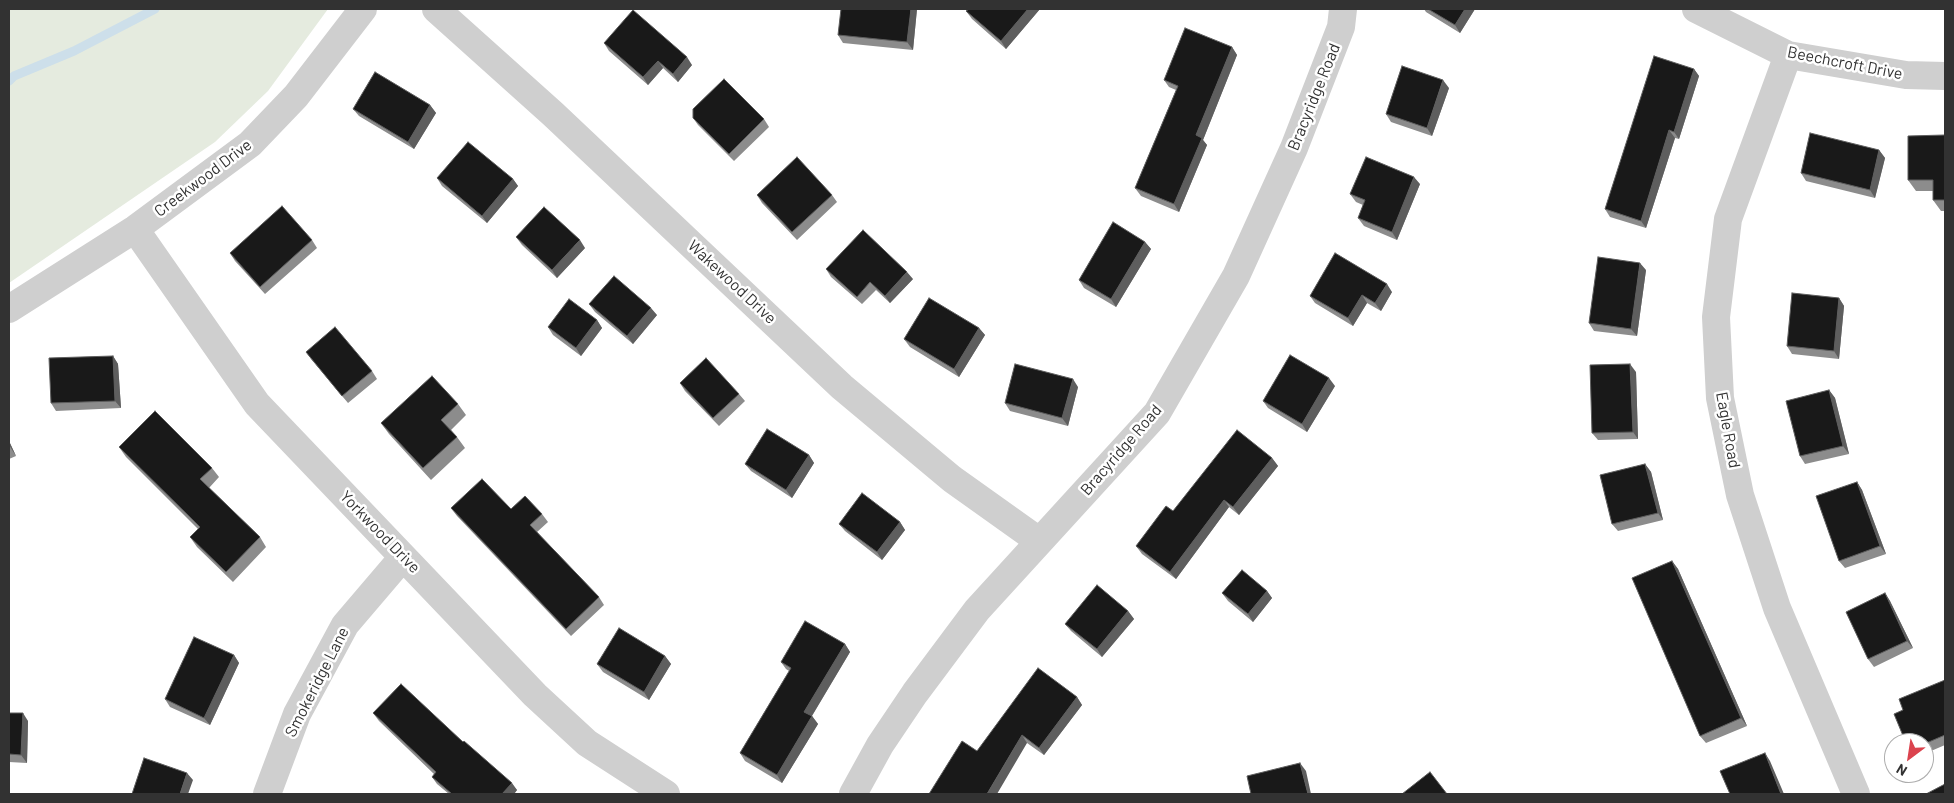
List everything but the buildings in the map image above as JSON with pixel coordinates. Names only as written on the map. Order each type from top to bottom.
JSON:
[{"type":"street","name":"Creekwood Drive","points":[[9,309],[135,229],[250,144],[296,96],[363,9]]},
{"type":"street","name":"Wakewood Drive","points":[[436,9],[553,114],[842,386],[952,479],[1039,541]]},
{"type":"street","name":"Bracyridge Road","points":[[853,794],[880,745],[915,693],[977,610],[1157,413],[1236,276],[1298,139],[1341,27],[1343,9]]},
{"type":"street","name":"Beechcroft Drive","points":[[1696,9],[1788,55],[1906,75],[1945,76]]},
{"type":"street","name":"Eagle Road","points":[[1788,55],[1728,219],[1716,317],[1720,398],[1740,495],[1777,608],[1856,794]]},
{"type":"street","name":"Yorkwood Drive","points":[[135,229],[257,404],[534,696],[588,743],[666,794]]},
{"type":"street","name":"Smokeridge Lane","points":[[266,794],[298,714],[345,625],[404,557]]},
{"type":"shaded area","points":[[9,9],[328,9],[268,91],[215,142],[9,283]]},
{"type":"waterway","points":[[9,81],[14,76],[74,51],[155,9]]}]
